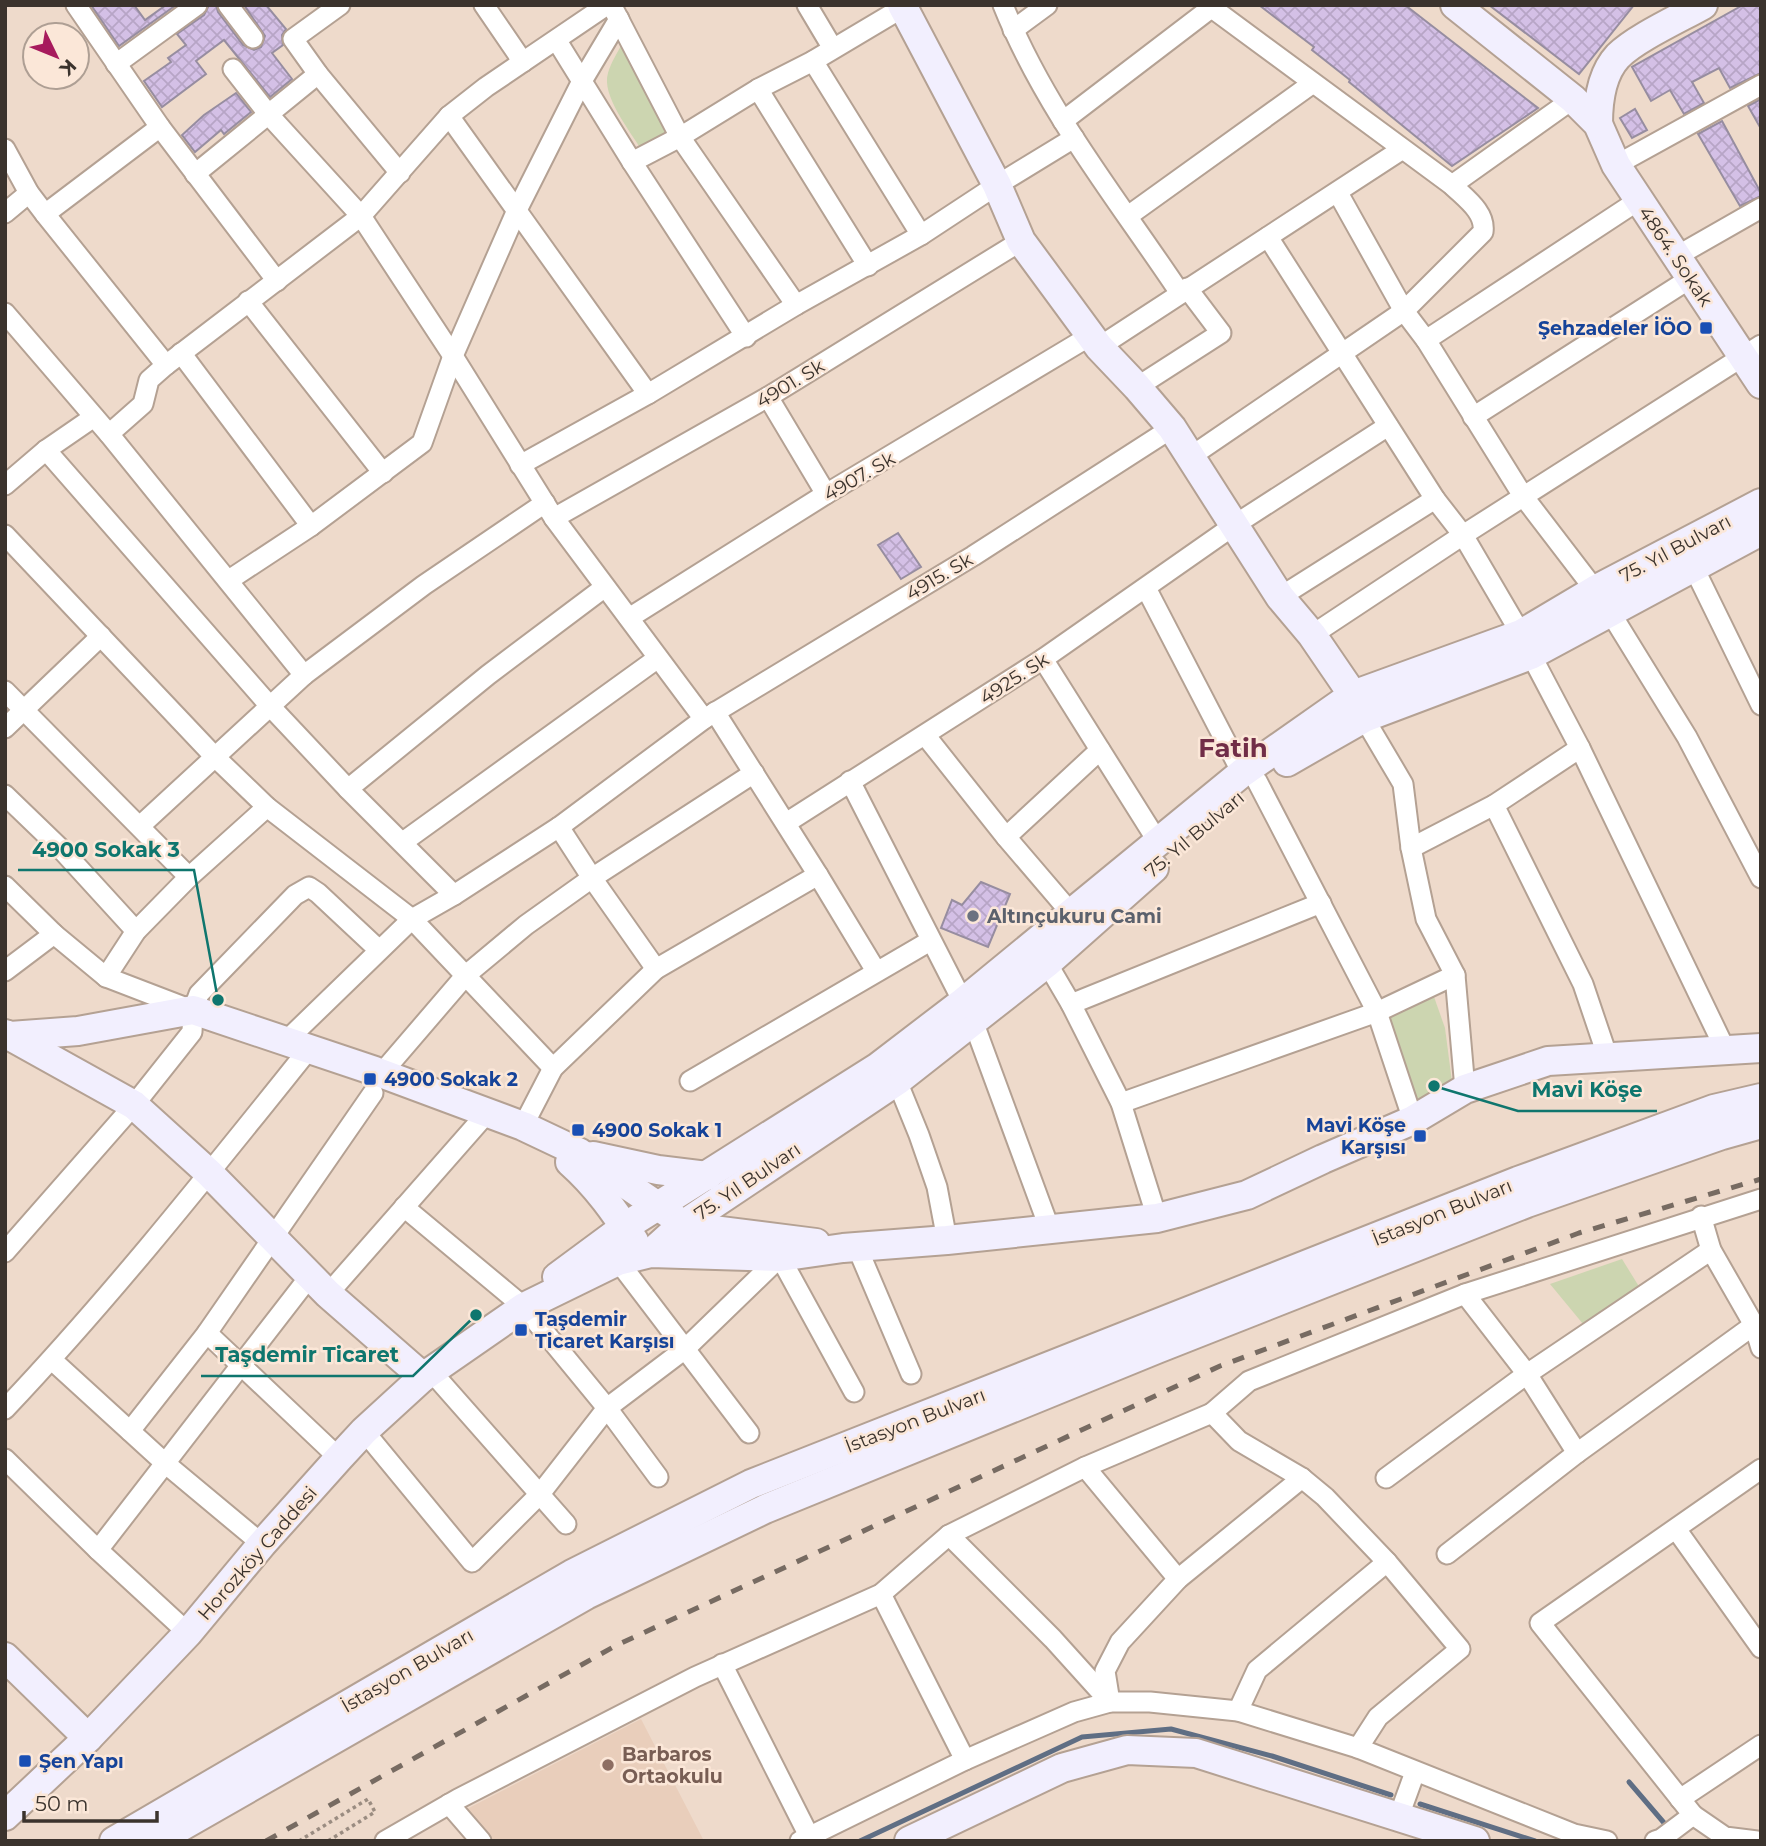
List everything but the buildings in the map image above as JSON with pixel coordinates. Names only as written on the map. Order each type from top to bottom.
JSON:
[{"type":"street","points":[[76,5],[160,127],[277,281]]},
{"type":"street","points":[[116,64],[197,5]]},
{"type":"street","points":[[228,5],[253,38]]},
{"type":"street","points":[[340,5],[293,39],[318,74],[400,173]]},
{"type":"street","points":[[484,5],[523,62]]},
{"type":"street","points":[[807,5],[832,47]]},
{"type":"street","points":[[1003,5],[1013,30],[1074,138],[1128,216],[1220,333],[1137,387]]},
{"type":"street","points":[[1013,30],[1047,5]]},
{"type":"street","points":[[1455,5],[1573,99],[1598,124]]},
{"type":"street","points":[[1598,124],[1601,92],[1618,56],[1651,33],[1703,5]]},
{"type":"street","points":[[632,162],[680,137],[758,89],[813,61],[832,47],[904,6],[997,185],[1021,241],[1094,342],[1172,428],[1236,524],[1280,597],[1312,635],[1358,706],[1403,784],[1411,848],[1426,919],[1455,975],[1465,1089]]},
{"type":"street","points":[[1063,121],[1209,6],[1452,185],[1479,212],[1484,224],[1483,232],[1404,311],[1190,457]]},
{"type":"street","points":[[109,434],[143,404],[149,380],[173,359],[361,216],[449,116],[523,62],[612,10]]},
{"type":"street","points":[[229,580],[311,526],[422,443],[453,356],[517,210],[582,81],[612,10]]},
{"type":"street","points":[[612,10],[680,137],[796,305]]},
{"type":"street","points":[[557,41],[746,337]]},
{"type":"street","points":[[813,61],[921,235]]},
{"type":"street","points":[[233,69],[269,115],[361,216],[550,510],[658,658],[710,716],[754,773],[876,971]]},
{"type":"street","points":[[195,174],[318,74]]},
{"type":"street","points":[[1128,216],[1313,83]]},
{"type":"street","points":[[1616,165],[1761,85]]},
{"type":"street","points":[[758,89],[868,266]]},
{"type":"street","points":[[1452,185],[1573,99]]},
{"type":"street","points":[[449,116],[648,394]]},
{"type":"street","name":"4864. Sokak","points":[[1598,124],[1616,165],[1684,267],[1752,351],[1761,384]]},
{"type":"street","points":[[45,214],[160,127]]},
{"type":"street","points":[[520,465],[921,235],[1074,138]]},
{"type":"street","points":[[5,149],[45,214],[173,359],[311,526]]},
{"type":"street","name":"4907. Sk","points":[[629,618],[826,494],[1184,290],[1401,150]]},
{"type":"street","points":[[5,213],[29,192]]},
{"type":"street","points":[[1338,193],[1404,311],[1426,340],[1523,496],[1603,601],[1687,737],[1761,878]]},
{"type":"street","points":[[1426,340],[1639,200]]},
{"type":"street","points":[[1473,417],[1684,267],[1761,208]]},
{"type":"street","points":[[1268,237],[1435,499],[1463,535],[1526,645],[1580,748],[1726,1051]]},
{"type":"street","name":"4901. Sk","points":[[139,826],[304,675],[424,585],[550,510],[768,397],[1021,241]]},
{"type":"street","points":[[248,301],[383,473]]},
{"type":"street","points":[[5,313],[109,434],[304,675]]},
{"type":"street","points":[[1312,635],[1523,496],[1752,351]]},
{"type":"street","points":[[768,397],[826,494]]},
{"type":"street","points":[[5,485],[46,450],[94,417]]},
{"type":"street","name":"4925. Sk","points":[[786,823],[1043,659],[1236,524],[1388,426]]},
{"type":"street","name":"4915. Sk","points":[[5,1409],[52,1360],[209,1173],[298,1045],[379,950],[412,919],[559,827],[710,716],[973,556],[1172,428]]},
{"type":"street","points":[[46,450],[269,705],[454,895]]},
{"type":"street","points":[[1280,597],[1435,499]]},
{"type":"street","name":"75. Yıl Bulvarı","points":[[651,1252],[681,1226],[897,1081],[1071,913],[1157,842],[1250,777],[1358,706],[1526,645],[1603,601],[1761,503]]},
{"type":"street","name":"75. Yıl Bulvarı","points":[[1603,601],[1693,566],[1761,531]]},
{"type":"street","points":[[5,536],[215,757],[267,807],[412,919],[553,1068]]},
{"type":"street","points":[[1693,566],[1761,705]]},
{"type":"street","points":[[348,789],[488,675],[605,587]]},
{"type":"street","points":[[1146,587],[1321,903],[1377,1013],[1413,1120]]},
{"type":"street","points":[[5,728],[101,636]]},
{"type":"street","points":[[403,842],[658,658]]},
{"type":"street","points":[[1043,659],[1157,842]]},
{"type":"street","points":[[5,691],[189,877]]},
{"type":"street","points":[[925,735],[1071,913]]},
{"type":"street","points":[[1411,848],[1494,805],[1580,748]]},
{"type":"street","points":[[1006,837],[1100,750]]},
{"type":"street","points":[[130,1432],[207,1333],[377,1083],[466,975],[526,925],[592,878],[754,773]]},
{"type":"street","name":"75. Yıl Bulvarı","points":[[968,1012],[1047,963],[1250,777]]},
{"type":"street","points":[[850,781],[968,1012],[1050,1230]]},
{"type":"street","points":[[5,795],[62,850],[136,931]]},
{"type":"street","points":[[1494,805],[1583,984],[1608,1058]]},
{"type":"street","points":[[106,977],[136,931],[189,877],[267,807]]},
{"type":"street","points":[[559,827],[656,969]]},
{"type":"street","points":[[531,1131],[553,1068],[656,969],[818,875]]},
{"type":"street","points":[[5,886],[54,934],[106,977],[298,1045],[377,1083],[487,1113],[531,1131],[580,1153],[671,1215],[681,1226],[850,1247]]},
{"type":"street","points":[[5,1252],[134,1105],[192,1032],[193,1010],[200,994],[295,895],[309,887],[379,950]]},
{"type":"street","points":[[1071,1004],[1321,903]]},
{"type":"street","points":[[5,971],[54,934]]},
{"type":"street","points":[[690,1081],[930,941]]},
{"type":"street","points":[[1047,963],[1121,1103],[1157,1218]]},
{"type":"street","points":[[1121,1103],[1377,1013],[1455,975]]},
{"type":"street","points":[[7,1038],[78,1031],[193,1010]]},
{"type":"street","points":[[524,1307],[539,1290],[626,1226],[968,1012]]},
{"type":"street","points":[[7,1038],[134,1105],[209,1173],[319,1285],[426,1374],[566,1524]]},
{"type":"street","points":[[524,1307],[618,1261],[651,1252],[780,1257],[850,1247],[947,1240],[1157,1218],[1247,1195],[1323,1158],[1413,1120],[1465,1089],[1548,1061],[1761,1048]]},
{"type":"street","points":[[897,1081],[937,1187],[947,1240]]},
{"type":"street","name":"İstasyon Bulvarı","points":[[114,1841],[572,1574],[751,1484],[1518,1181],[1714,1109],[1761,1098]]},
{"type":"street","points":[[98,1550],[240,1364],[319,1285],[404,1208],[487,1113]]},
{"type":"street","name":"İstasyon Bulvarı","points":[[156,1841],[586,1595],[765,1509],[1157,1349],[1514,1208],[1722,1135],[1761,1124]]},
{"type":"street","points":[[531,1131],[590,1180],[626,1226],[634,1241],[651,1252]]},
{"type":"street","points":[[580,1153],[658,1170],[707,1176]]},
{"type":"street","points":[[385,1841],[449,1804],[722,1664],[881,1594],[949,1535],[1085,1467],[1212,1413],[1250,1381],[1465,1294],[1701,1216],[1761,1199]]},
{"type":"street","points":[[404,1208],[524,1307],[607,1408],[658,1477]]},
{"type":"street","points":[[1701,1216],[1711,1250],[1754,1325],[1761,1348]]},
{"type":"street","points":[[850,1247],[911,1374]]},
{"type":"street","points":[[1386,1478],[1527,1374],[1711,1250]]},
{"type":"street","points":[[364,1430],[472,1562],[540,1494],[607,1408],[685,1349],[780,1257]]},
{"type":"street","points":[[780,1257],[854,1392]]},
{"type":"street","points":[[618,1261],[750,1433]]},
{"type":"street","points":[[1465,1294],[1527,1374],[1577,1452]]},
{"type":"street","name":"Horozköy Caddesi","points":[[5,1816],[88,1738],[188,1633],[262,1544],[364,1430],[426,1374],[524,1307]]},
{"type":"street","points":[[1447,1554],[1577,1452],[1754,1325]]},
{"type":"street","points":[[207,1333],[338,1458]]},
{"type":"street","points":[[52,1360],[166,1464],[262,1544]]},
{"type":"street","points":[[1212,1413],[1239,1441],[1302,1478],[1325,1497],[1387,1562],[1460,1649],[1378,1717],[1358,1748]]},
{"type":"street","points":[[5,1460],[188,1633]]},
{"type":"street","points":[[1085,1467],[1178,1579]]},
{"type":"street","points":[[1757,1841],[1725,1837],[1693,1815],[1540,1623],[1761,1469]]},
{"type":"street","points":[[1110,1702],[1105,1671],[1120,1642],[1178,1579],[1302,1478]]},
{"type":"street","points":[[1676,1529],[1761,1647]]},
{"type":"street","points":[[949,1535],[1053,1639],[1110,1702]]},
{"type":"street","points":[[1238,1711],[1258,1670],[1387,1562]]},
{"type":"street","points":[[881,1594],[965,1760]]},
{"type":"street","points":[[5,1657],[88,1738]]},
{"type":"street","points":[[722,1664],[804,1839],[965,1760],[1074,1712],[1110,1702],[1150,1702],[1238,1711],[1358,1748],[1574,1834],[1607,1841]]},
{"type":"street","points":[[1680,1798],[1761,1745]]},
{"type":"street","points":[[909,1841],[1062,1768],[1127,1750],[1196,1753],[1475,1841]]},
{"type":"street","points":[[1399,1816],[1415,1772]]},
{"type":"street","points":[[449,1804],[481,1841]]},
{"type":"street","points":[[1656,1841],[1693,1815]]},
{"type":"path","points":[[299,1841],[368,1799],[375,1812],[328,1841]]},
{"type":"shaded area","name":"Barbaros Ortaokulu","points":[[641,1719],[704,1841],[488,1841],[463,1811]]},
{"type":"green space","points":[[623,42],[670,130],[641,149],[612,102],[607,82],[611,65]]},
{"type":"green space","points":[[1433,994],[1445,1028],[1452,1082],[1420,1099],[1407,1095],[1379,1013]]},
{"type":"green space","points":[[1622,1259],[1643,1293],[1588,1330],[1550,1284]]},
{"type":"waterway","points":[[860,1841],[1082,1737],[1171,1729],[1272,1756],[1391,1795]]},
{"type":"waterway","points":[[1629,1782],[1665,1824]]},
{"type":"waterway","points":[[1420,1804],[1535,1841]]},
{"type":"railway","points":[[266,1841],[617,1645],[1220,1366],[1579,1233],[1761,1179]]},
{"type":"place","name":"Şehzadeler İÖO","points":[[1706,328]]},
{"type":"place","name":"Altınçukuru Cami","points":[[973,916]]},
{"type":"place","name":"4900 Sokak 3","points":[[218,1000]]},
{"type":"place","name":"4900 Sokak 2","points":[[370,1079]]},
{"type":"place","name":"Mavi Köşe","points":[[1434,1086]]},
{"type":"place","name":"4900 Sokak 1","points":[[578,1130]]},
{"type":"place","name":"Mavi Köşe Karşısı","points":[[1420,1136]]},
{"type":"place","name":"Taşdemir Ticaret","points":[[476,1315]]},
{"type":"place","name":"Taşdemir Ticaret Karşısı","points":[[521,1330]]},
{"type":"place","name":"Şen Yapı","points":[[25,1761]]},
{"type":"place","name":"Barbaros Ortaokulu","points":[[608,1765]]},
{"type":"district","name":"Fatih","points":[[1233,748]]}]
